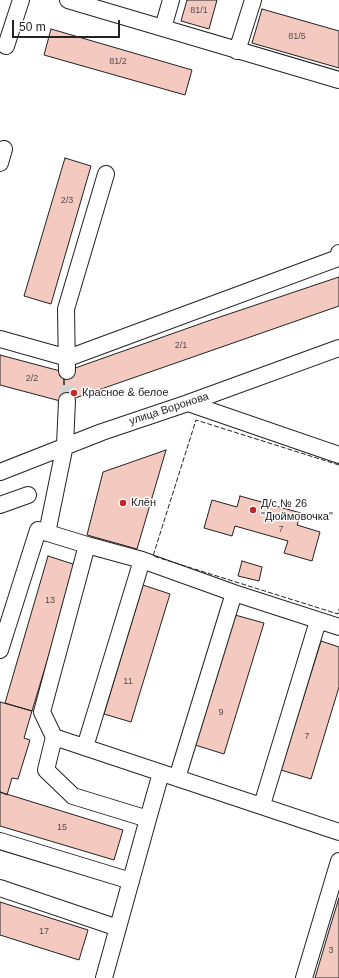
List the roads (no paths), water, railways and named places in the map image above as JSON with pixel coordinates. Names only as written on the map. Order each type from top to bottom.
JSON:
[{"type":"street","points":[[6,46],[21,0]]},
{"type":"street","points":[[68,0],[339,80]]},
{"type":"street","points":[[163,28],[172,0]]},
{"type":"street","points":[[237,51],[253,0]]},
{"type":"street","points":[[68,364],[66,309],[106,174]]},
{"type":"street","points":[[0,339],[68,364],[338,258],[339,253]]},
{"type":"street","name":"улица Воронова","points":[[0,472],[65,445],[188,403],[339,348]]},
{"type":"street","points":[[47,533],[65,445],[67,401]]},
{"type":"street","points":[[188,403],[339,456]]},
{"type":"street","points":[[0,504],[28,495]]},
{"type":"street","points":[[0,650],[38,530],[142,560],[234,593],[339,627]]},
{"type":"street","points":[[87,545],[42,712],[54,737],[46,770],[73,796],[148,819]]},
{"type":"street","points":[[85,747],[142,560]]},
{"type":"street","points":[[177,778],[234,593]]},
{"type":"street","points":[[262,805],[318,621]]},
{"type":"street","points":[[54,737],[262,805],[339,832]]},
{"type":"street","points":[[104,978],[161,773]]},
{"type":"street","points":[[0,841],[131,881]]},
{"type":"street","points":[[304,978],[339,861]]},
{"type":"street","points":[[0,888],[118,928]]},
{"type":"tunnel","points":[[67,371],[67,401]]},
{"type":"place","name":"Красное & белое","points":[[74,393]]},
{"type":"place","name":"Клён","points":[[123,503]]},
{"type":"place","name":"Д/с № 26 \"Дюймовочка\"","points":[[253,510]]}]
